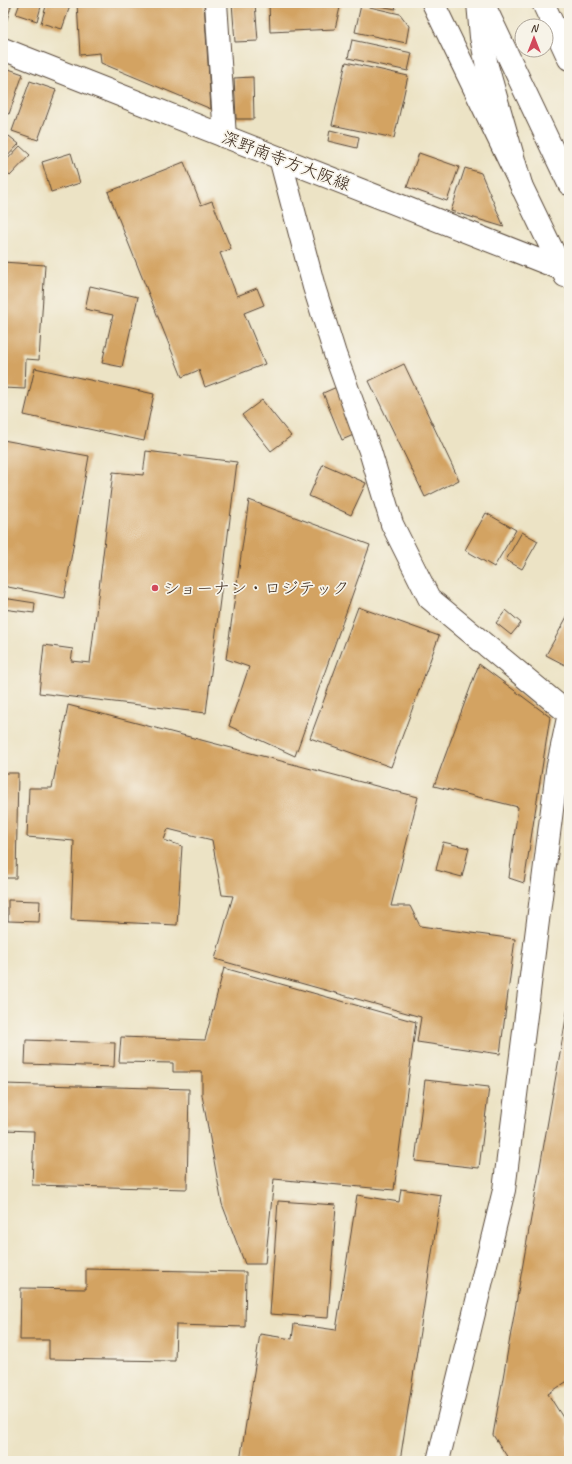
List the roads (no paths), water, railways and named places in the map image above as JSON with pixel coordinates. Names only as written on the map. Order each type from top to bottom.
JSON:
[{"type":"main road","points":[[216,3],[225,137]]},
{"type":"main road","points":[[433,3],[522,188],[567,275]]},
{"type":"main road","points":[[478,3],[481,37],[487,66],[522,188]]},
{"type":"main road","points":[[483,3],[569,184]]},
{"type":"main road","points":[[543,3],[569,59]]},
{"type":"main road","name":"深野南寺方大阪線","points":[[3,49],[280,158],[567,275]]},
{"type":"main road","points":[[280,158],[314,287],[335,354],[370,451],[392,524],[429,598],[569,714],[557,770],[504,1190],[438,1461]]},
{"type":"place","name":"ショーナン・ロジテック","points":[[155,588]]}]
